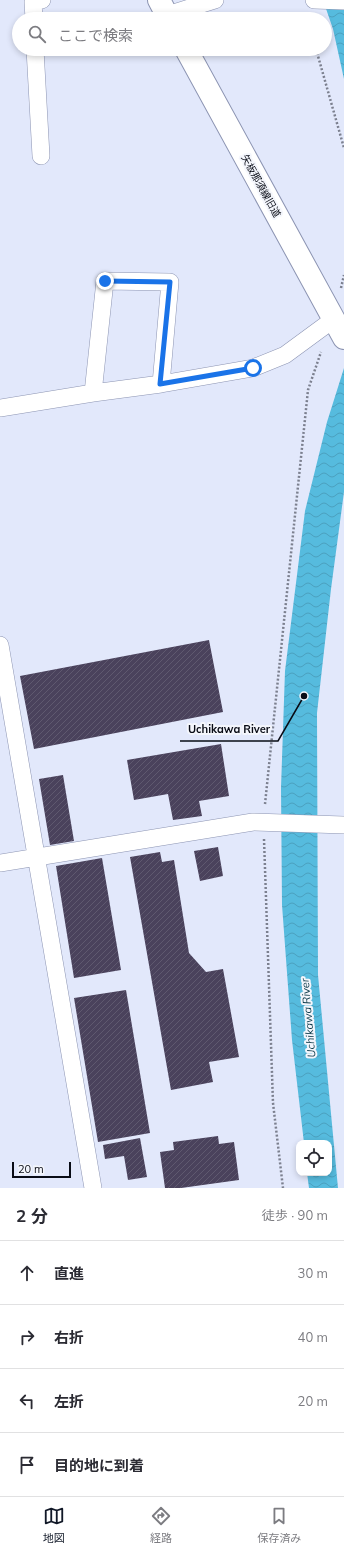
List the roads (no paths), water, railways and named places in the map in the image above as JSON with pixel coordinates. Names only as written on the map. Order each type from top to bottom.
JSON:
[{"type":"street","points":[[34,12],[33,2],[42,0]]},
{"type":"street","points":[[165,11],[215,0]]},
{"type":"street","points":[[314,0],[344,1]]},
{"type":"street","points":[[35,56],[41,156]]},
{"type":"street","name":"矢板那須線旧道","points":[[190,56],[338,327]]},
{"type":"street","points":[[93,393],[105,281],[170,282],[160,384]]},
{"type":"street","points":[[0,408],[160,384],[253,368],[285,355],[338,327]]},
{"type":"street","points":[[0,645],[93,1188]]},
{"type":"street","points":[[0,863],[253,822],[344,825]]},
{"type":"water","points":[[323,0],[344,0],[344,79],[332,26],[332,12],[327,12]]},
{"type":"water","points":[[344,368],[344,492],[317,713],[318,975],[338,1188],[309,1188],[307,1176],[332,1176],[332,1140],[304,1140],[292,1040],[282,905],[281,788],[285,671],[305,511],[327,422]]},
{"type":"place","name":"Uchikawa River","points":[[304,696]]}]
